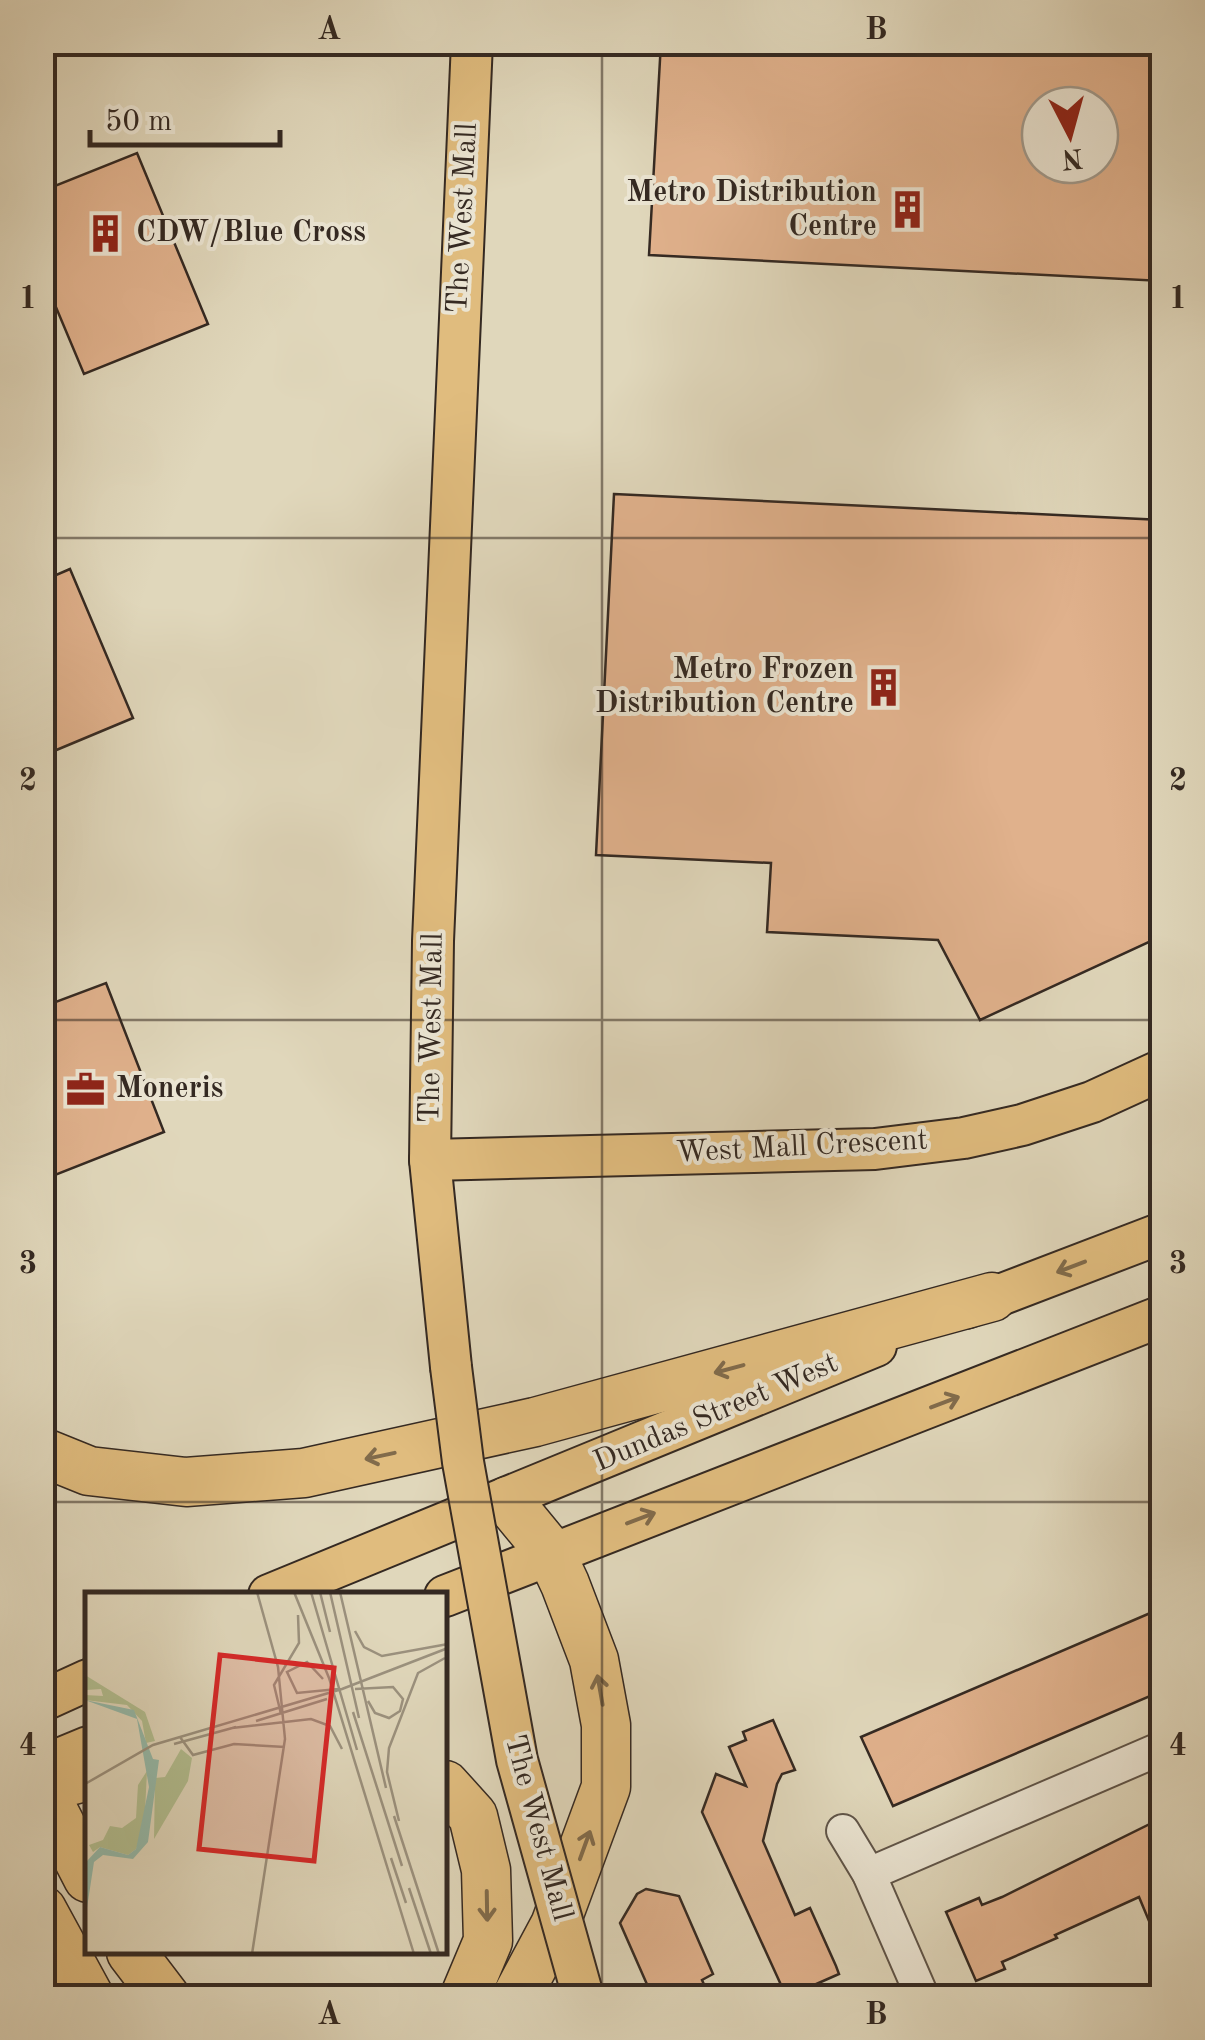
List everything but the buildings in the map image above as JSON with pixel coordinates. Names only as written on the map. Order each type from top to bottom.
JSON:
[{"type":"highway","points":[[42,1452],[89,1472],[186,1482],[304,1473],[535,1422],[992,1297]]},
{"type":"highway","points":[[508,1501],[550,1552],[594,1660],[606,1725],[606,1787],[556,1926],[516,1998]]},
{"type":"highway","points":[[85,1777],[42,1788],[85,1872]]},
{"type":"highway","points":[[448,1788],[472,1816],[486,1870],[488,1940],[464,1998]]},
{"type":"highway","points":[[44,1915],[74,1998]]},
{"type":"highway","points":[[44,1915],[90,1998]]},
{"type":"highway","points":[[133,1955],[166,1998]]},
{"type":"main road","name":"The West Mall","points":[[472,42],[444,610],[430,1160],[463,1462],[517,1760],[583,1993]]},
{"type":"main road","name":"West Mall Crescent","points":[[430,1160],[893,1147],[1022,1125],[1092,1102],[1162,1070]]},
{"type":"main road","name":"Dundas Street West","points":[[277,1592],[508,1501],[992,1297],[1162,1233]]},
{"type":"main road","points":[[448,1595],[1162,1316]]},
{"type":"main road","points":[[42,1701],[85,1681]]},
{"type":"main road","points":[[42,1766],[85,1748]]},
{"type":"street","points":[[869,1874],[1162,1748]]},
{"type":"street","points":[[843,1831],[869,1874],[923,1998]]},
{"type":"place","name":"Metro Distribution Centre","points":[[907,210]]},
{"type":"place","name":"CDW/Blue Cross","points":[[106,233]]},
{"type":"place","name":"Metro Frozen Distribution Centre","points":[[884,687]]},
{"type":"place","name":"Moneris","points":[[86,1089]]}]
